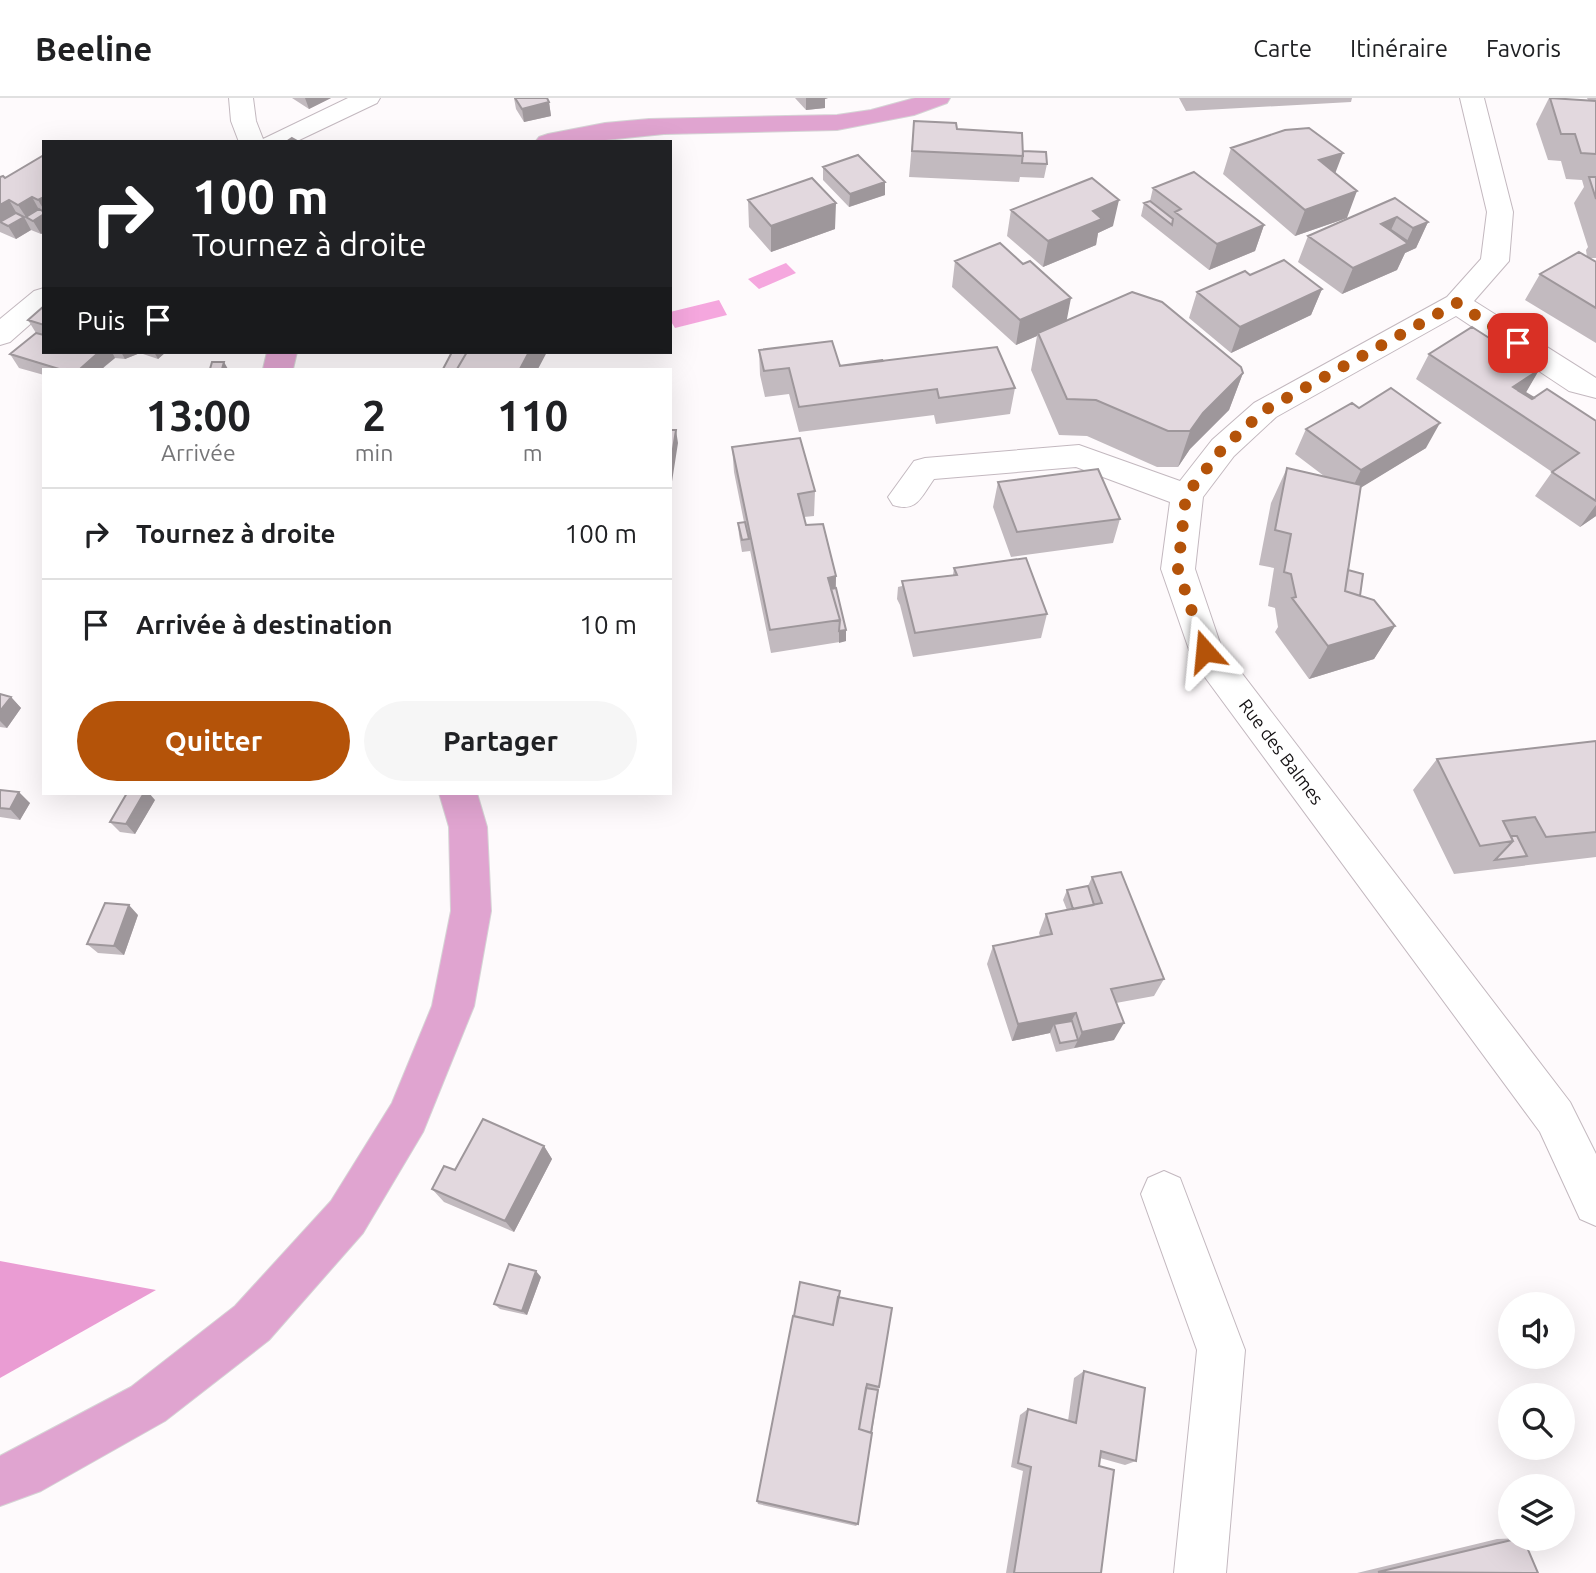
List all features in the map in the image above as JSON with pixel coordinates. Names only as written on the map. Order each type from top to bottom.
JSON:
[{"type":"main road","points":[[557,140],[592,132],[663,126],[803,127],[843,123],[869,120],[938,98]]},
{"type":"main road","points":[[0,1481],[23,1473],[148,1404],[252,1323],[347,1217],[408,1117],[453,1006],[471,911],[468,827],[459,795]]},
{"type":"street","points":[[241,98],[241,112],[246,131],[252,140]]},
{"type":"street","points":[[278,140],[368,98]]},
{"type":"street","points":[[904,497],[925,469],[1079,456],[1155,486],[1186,495],[1255,401],[1457,303],[1495,261],[1500,212],[1472,98]]},
{"type":"street","points":[[0,335],[42,299]]},
{"type":"street","points":[[1457,303],[1580,384],[1596,388]]},
{"type":"street","name":"Rue des Balmes","points":[[1186,495],[1178,569],[1205,651],[1555,1117],[1596,1203]]},
{"type":"street","points":[[1164,1194],[1221,1350],[1200,1573]]},
{"type":"shaded area","points":[[786,263],[796,273],[759,289],[748,279]]},
{"type":"shaded area","points":[[719,300],[727,315],[675,328],[672,312]]},
{"type":"shaded area","points":[[0,1261],[156,1290],[0,1378]]},
{"type":"building","points":[[515,98],[547,98],[549,102],[522,109]]},
{"type":"building","points":[[1550,98],[1596,101],[1596,154],[1581,153],[1575,134],[1561,134]]},
{"type":"building","points":[[914,121],[956,123],[957,129],[1022,133],[1023,156],[912,151]]},
{"type":"building","points":[[1309,128],[1343,153],[1319,160],[1357,191],[1305,210],[1231,148],[1285,130]]},
{"type":"building","points":[[1023,151],[1046,152],[1047,164],[1022,163]]},
{"type":"building","points":[[858,155],[885,182],[850,194],[823,167]]},
{"type":"building","points":[[42,156],[42,198],[38,200],[32,197],[18,205],[9,200],[0,205],[0,177],[5,178]]},
{"type":"building","points":[[1194,172],[1264,225],[1217,244],[1175,212],[1181,209],[1153,188]]},
{"type":"building","points":[[1589,177],[1596,177],[1596,199]]},
{"type":"building","points":[[812,178],[836,203],[771,226],[748,200]]},
{"type":"building","points":[[1092,178],[1119,200],[1093,211],[1102,219],[1048,241],[1011,210]]},
{"type":"building","points":[[1395,198],[1428,222],[1413,228],[1397,217],[1381,224],[1409,243],[1353,268],[1308,236]]},
{"type":"building","points":[[1150,201],[1173,219],[1172,225],[1144,203]]},
{"type":"building","points":[[39,209],[42,211],[42,215],[33,221],[26,217]]},
{"type":"building","points":[[16,213],[24,217],[8,226],[0,222]]},
{"type":"building","points":[[1000,243],[1023,264],[1030,261],[1071,298],[1020,320],[955,261]]},
{"type":"building","points":[[1579,252],[1596,262],[1596,308],[1540,274]]},
{"type":"building","points":[[1284,260],[1322,289],[1240,327],[1197,292],[1245,271],[1250,275]]},
{"type":"building","points":[[1132,292],[1162,302],[1241,367],[1243,373],[1203,413],[1190,431],[1168,431],[1096,400],[1067,399],[1038,333]]},
{"type":"building","points":[[42,308],[42,324],[28,320]]},
{"type":"building","points":[[1472,327],[1539,370],[1513,387],[1532,399],[1547,389],[1596,421],[1596,501],[1552,472],[1579,453],[1429,354]]},
{"type":"building","points":[[36,333],[42,334],[42,354],[97,354],[81,368],[56,368],[10,354]]},
{"type":"building","points":[[832,341],[840,366],[997,347],[1015,388],[939,398],[937,389],[799,407],[789,368],[764,371],[759,350]]},
{"type":"building","points":[[451,354],[466,354],[458,368],[444,368]]},
{"type":"building","points":[[466,354],[528,354],[521,368],[458,368]]},
{"type":"building","points":[[212,362],[224,362],[222,368],[210,368]]},
{"type":"building","points":[[1391,388],[1440,423],[1361,470],[1306,429],[1352,403],[1359,408]]},
{"type":"building","points":[[672,430],[676,430],[672,455]]},
{"type":"building","points":[[800,438],[815,491],[798,494],[806,525],[823,524],[836,576],[828,578],[840,620],[770,630],[732,447]]},
{"type":"building","points":[[1287,468],[1361,485],[1345,591],[1374,600],[1395,626],[1328,646],[1292,598],[1296,597],[1291,574],[1284,572],[1291,534],[1275,530]]},
{"type":"building","points":[[1098,469],[1120,519],[1017,532],[998,482]]},
{"type":"building","points":[[745,522],[749,539],[742,540],[738,523]]},
{"type":"building","points":[[1026,558],[1047,614],[915,633],[902,581],[957,575],[954,568]]},
{"type":"building","points":[[1348,570],[1363,574],[1360,596],[1345,591]]},
{"type":"building","points":[[836,588],[846,630],[839,631],[840,620],[831,589]]},
{"type":"building","points":[[0,694],[11,697],[0,711]]},
{"type":"building","points":[[1596,741],[1596,832],[1546,837],[1535,817],[1503,821],[1513,841],[1480,846],[1437,759]]},
{"type":"building","points":[[0,790],[19,792],[10,809],[0,808]]},
{"type":"building","points":[[126,795],[143,795],[126,824],[110,822]]},
{"type":"building","points":[[1511,836],[1517,836],[1527,856],[1495,860],[1513,841]]},
{"type":"building","points":[[1121,872],[1164,979],[1111,989],[1124,1023],[1082,1032],[1076,1013],[1018,1024],[993,946],[1052,934],[1046,914],[1102,903],[1092,877]]},
{"type":"building","points":[[1088,886],[1094,905],[1073,909],[1067,890]]},
{"type":"building","points":[[105,903],[129,905],[114,946],[87,944]]},
{"type":"building","points":[[1072,1021],[1078,1040],[1060,1043],[1054,1024]]},
{"type":"building","points":[[483,1119],[544,1146],[505,1221],[432,1189],[444,1166],[455,1170]]},
{"type":"building","points":[[509,1264],[536,1271],[522,1311],[494,1304]]},
{"type":"building","points":[[800,1282],[840,1291],[833,1325],[794,1316]]},
{"type":"building","points":[[838,1297],[892,1308],[879,1387],[867,1384],[859,1429],[872,1433],[858,1524],[757,1501],[793,1316],[833,1325]]},
{"type":"building","points":[[1084,1371],[1145,1388],[1136,1461],[1101,1451],[1099,1466],[1114,1470],[1101,1573],[1014,1573],[1031,1467],[1018,1463],[1028,1409],[1076,1423]]},
{"type":"building","points":[[866,1388],[878,1390],[871,1433],[859,1429]]},
{"type":"building","points":[[1498,1543],[1498,1551],[1529,1551],[1538,1573],[1378,1572]]},
{"type":"route","points":[[1205,651],[1178,569],[1186,495],[1223,448],[1265,410],[1457,303],[1518,343]]}]
